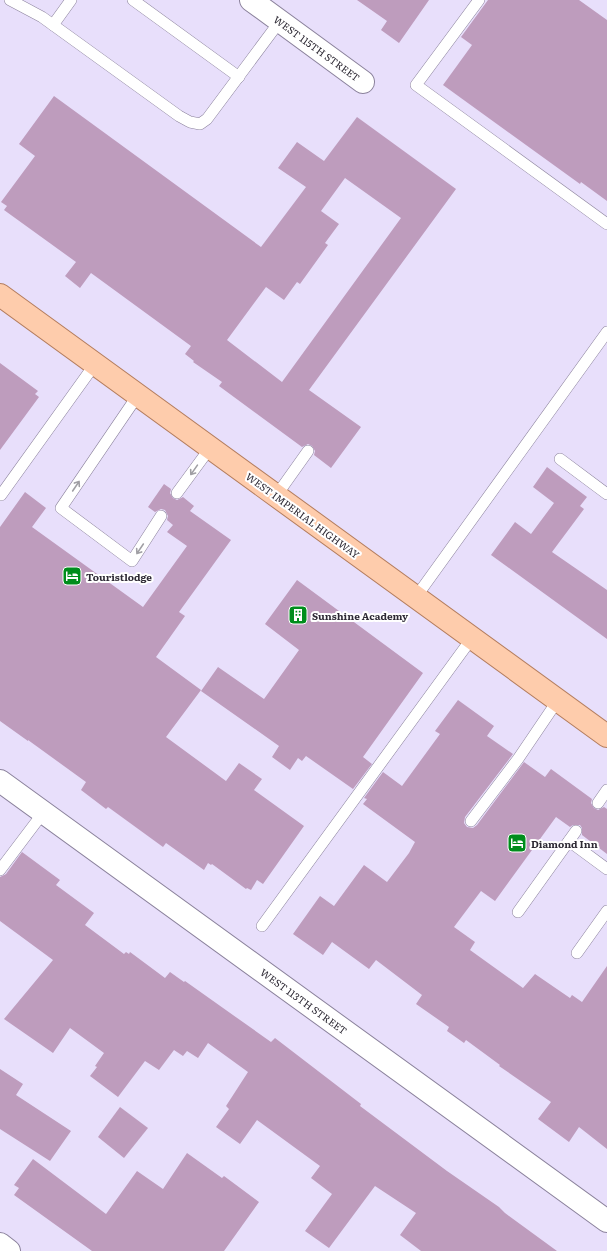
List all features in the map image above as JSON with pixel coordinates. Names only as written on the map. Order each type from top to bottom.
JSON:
[{"type":"main road","name":"WEST IMPERIAL HIGHWAY","points":[[0,295],[607,736]]},
{"type":"street","name":"WEST 115TH STREET","points":[[251,0],[363,82]]},
{"type":"street","name":"WEST 113TH STREET","points":[[0,781],[607,1220]]},
{"type":"street","points":[[0,1244],[10,1251]]},
{"type":"lane","points":[[10,0],[42,17],[179,116],[190,122],[200,124],[207,118],[239,77],[280,21]]},
{"type":"lane","points":[[53,25],[71,0]]},
{"type":"lane","points":[[133,0],[239,77]]},
{"type":"lane","points":[[478,0],[416,85],[607,224]]},
{"type":"lane","points":[[416,597],[607,332]]},
{"type":"lane","points":[[0,494],[1,495],[95,364]]},
{"type":"lane","points":[[138,395],[61,508],[132,561],[161,516]]},
{"type":"lane","points":[[177,493],[210,448]]},
{"type":"lane","points":[[276,496],[308,451]]},
{"type":"lane","points":[[560,459],[607,494]]},
{"type":"lane","points":[[262,926],[472,638]]},
{"type":"lane","points":[[471,821],[518,759],[558,700]]},
{"type":"lane","points":[[598,803],[607,790]]},
{"type":"lane","points":[[0,870],[43,813]]},
{"type":"lane","points":[[518,912],[576,831]]},
{"type":"lane","points":[[569,842],[607,869]]},
{"type":"lane","points":[[577,953],[607,911]]},
{"type":"building","points":[[357,0],[429,0],[399,43],[381,30],[387,21]]},
{"type":"building","points":[[488,0],[579,0],[607,20],[607,201],[581,182],[580,184],[443,85],[472,45],[461,37]]},
{"type":"building","points":[[54,96],[261,247],[306,187],[278,168],[297,142],[324,161],[357,117],[456,189],[309,390],[361,427],[331,468],[314,455],[315,451],[312,446],[308,444],[302,447],[219,386],[222,382],[193,362],[194,361],[185,354],[191,346],[91,273],[80,288],[65,276],[76,262],[4,210],[7,206],[1,202],[35,156],[19,144]],"holes":[[[345,178],[401,218],[282,382],[227,340],[266,287],[284,300],[297,282],[300,284],[328,245],[325,243],[339,224],[321,211]]]},
{"type":"building","points":[[0,363],[38,391],[35,394],[39,397],[0,450]]},
{"type":"building","points":[[547,467],[587,497],[580,506],[584,509],[552,552],[607,590],[607,639],[491,555],[515,522],[531,534],[554,503],[533,487]]},
{"type":"building","points":[[164,484],[171,489],[170,493],[173,498],[177,500],[183,497],[194,506],[190,511],[231,540],[179,612],[185,616],[156,657],[201,690],[166,737],[226,781],[239,763],[262,779],[254,790],[304,826],[263,884],[257,880],[251,890],[246,889],[212,864],[211,865],[208,863],[204,870],[166,843],[163,847],[108,807],[106,809],[81,790],[86,782],[0,721],[0,527],[25,492],[46,508],[32,527],[143,607],[187,546],[167,532],[173,525],[167,520],[168,516],[165,510],[161,509],[155,512],[148,507]]},
{"type":"building","points":[[297,580],[423,673],[363,757],[372,764],[353,789],[306,756],[302,761],[298,758],[290,770],[272,757],[279,746],[201,691],[218,667],[264,699],[299,650],[265,624]]},
{"type":"building","points":[[458,700],[494,726],[487,736],[513,754],[465,817],[464,823],[467,827],[473,828],[477,825],[524,762],[545,777],[551,769],[592,799],[591,803],[594,808],[598,810],[604,807],[607,809],[607,854],[582,835],[582,828],[580,825],[573,825],[570,827],[556,817],[495,901],[481,891],[454,927],[475,942],[470,950],[523,988],[535,974],[570,998],[572,995],[582,1002],[607,966],[607,1149],[579,1127],[569,1142],[538,1119],[551,1102],[499,1066],[500,1065],[466,1040],[464,1043],[447,1031],[449,1027],[416,1004],[422,995],[376,960],[369,969],[332,942],[323,955],[293,934],[320,896],[334,906],[364,865],[387,882],[409,853],[415,842],[363,804],[367,799],[364,798],[383,772],[402,786],[440,734],[435,731]]},
{"type":"building","points":[[22,852],[60,880],[56,885],[94,913],[85,925],[124,954],[126,952],[129,954],[130,952],[165,978],[170,972],[184,982],[185,981],[271,1042],[275,1038],[361,1104],[360,1106],[557,1251],[421,1251],[400,1235],[416,1213],[375,1186],[329,1248],[305,1231],[332,1194],[311,1178],[320,1166],[257,1120],[240,1144],[216,1127],[229,1109],[226,1106],[248,1072],[208,1043],[198,1058],[187,1051],[183,1056],[174,1050],[159,1070],[145,1061],[118,1097],[90,1076],[97,1067],[95,1066],[104,1053],[70,1028],[53,1053],[4,1019],[53,960],[0,921],[0,877],[6,874]]},
{"type":"building","points":[[0,1069],[23,1084],[16,1095],[71,1131],[50,1161],[0,1129]]},
{"type":"building","points":[[120,1107],[148,1128],[124,1158],[98,1137]]},
{"type":"building","points":[[187,1153],[222,1178],[224,1176],[259,1202],[224,1251],[92,1251],[14,1195],[19,1188],[14,1185],[33,1159],[106,1214],[137,1171],[163,1189]]},
{"type":"place","name":"Touristlodge","points":[[72,576]]},
{"type":"place","name":"Sunshine Academy","points":[[298,615]]},
{"type":"place","name":"Diamond Inn","points":[[517,843]]}]
